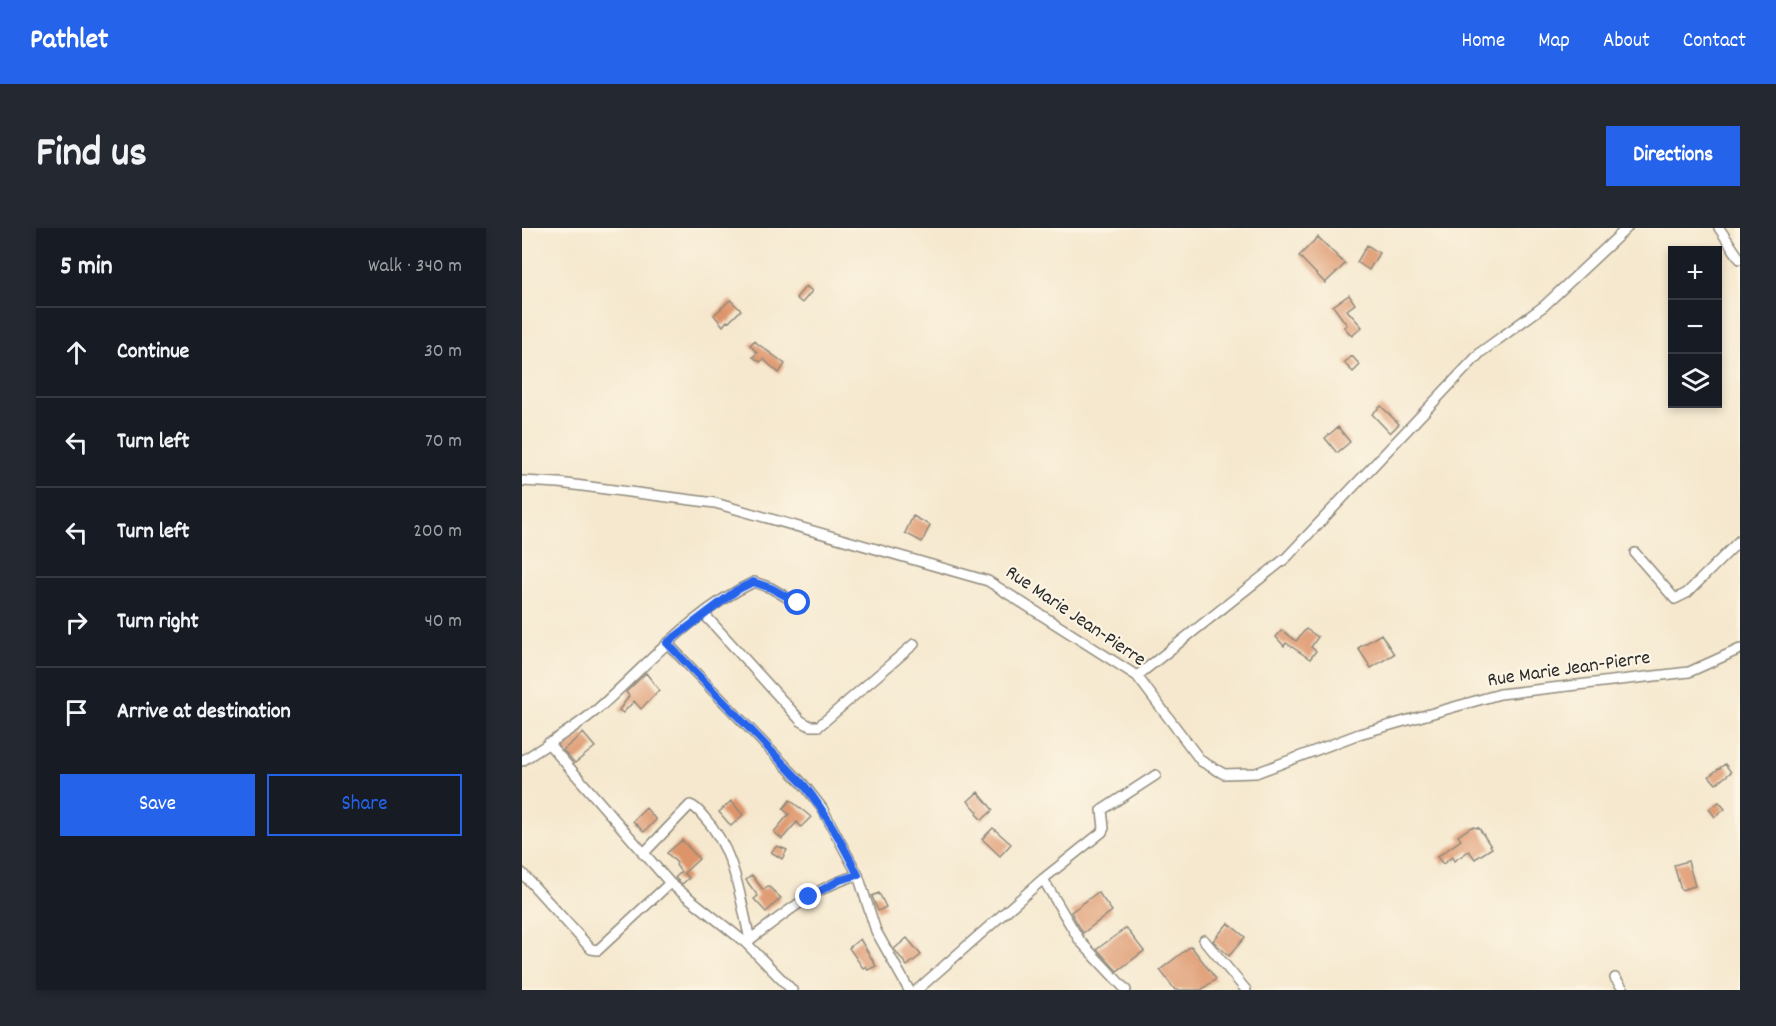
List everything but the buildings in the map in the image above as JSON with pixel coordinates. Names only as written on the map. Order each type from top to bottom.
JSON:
[{"type":"street","points":[[1137,676],[1286,558],[1481,352],[1544,306],[1627,228]]},
{"type":"street","points":[[1719,228],[1740,259]]},
{"type":"street","name":"Rue Marie Jean-Pierre","points":[[522,481],[559,483],[715,502],[988,581],[1137,676],[1201,760],[1224,774],[1256,773],[1359,734],[1500,694],[1689,672],[1740,649]]},
{"type":"street","points":[[1635,553],[1675,599],[1687,593],[1740,540]]},
{"type":"street","points":[[522,761],[599,708],[667,643],[737,590],[753,582],[771,588],[798,603]]},
{"type":"street","points":[[704,614],[801,722],[810,726],[819,726],[914,644]]},
{"type":"street","points":[[667,643],[804,785],[822,808],[858,875],[876,931],[909,990]]},
{"type":"street","points":[[548,743],[643,854],[670,882],[687,898],[748,941],[792,990]]},
{"type":"street","points":[[917,990],[1043,879],[1102,832],[1104,828],[1102,810],[1156,776]]},
{"type":"street","points":[[643,854],[690,805],[695,807],[714,827],[729,855],[748,941]]},
{"type":"street","points":[[522,873],[591,949],[598,950],[670,882]]},
{"type":"street","points":[[748,941],[809,897],[840,880],[858,875]]},
{"type":"street","points":[[1043,879],[1080,941],[1126,990]]},
{"type":"street","points":[[1204,940],[1246,990]]},
{"type":"street","points":[[1616,978],[1624,990]]},
{"type":"route","points":[[798,603],[771,588],[753,582],[737,590],[667,643],[804,785],[822,808],[858,875],[840,880],[809,897]]}]
